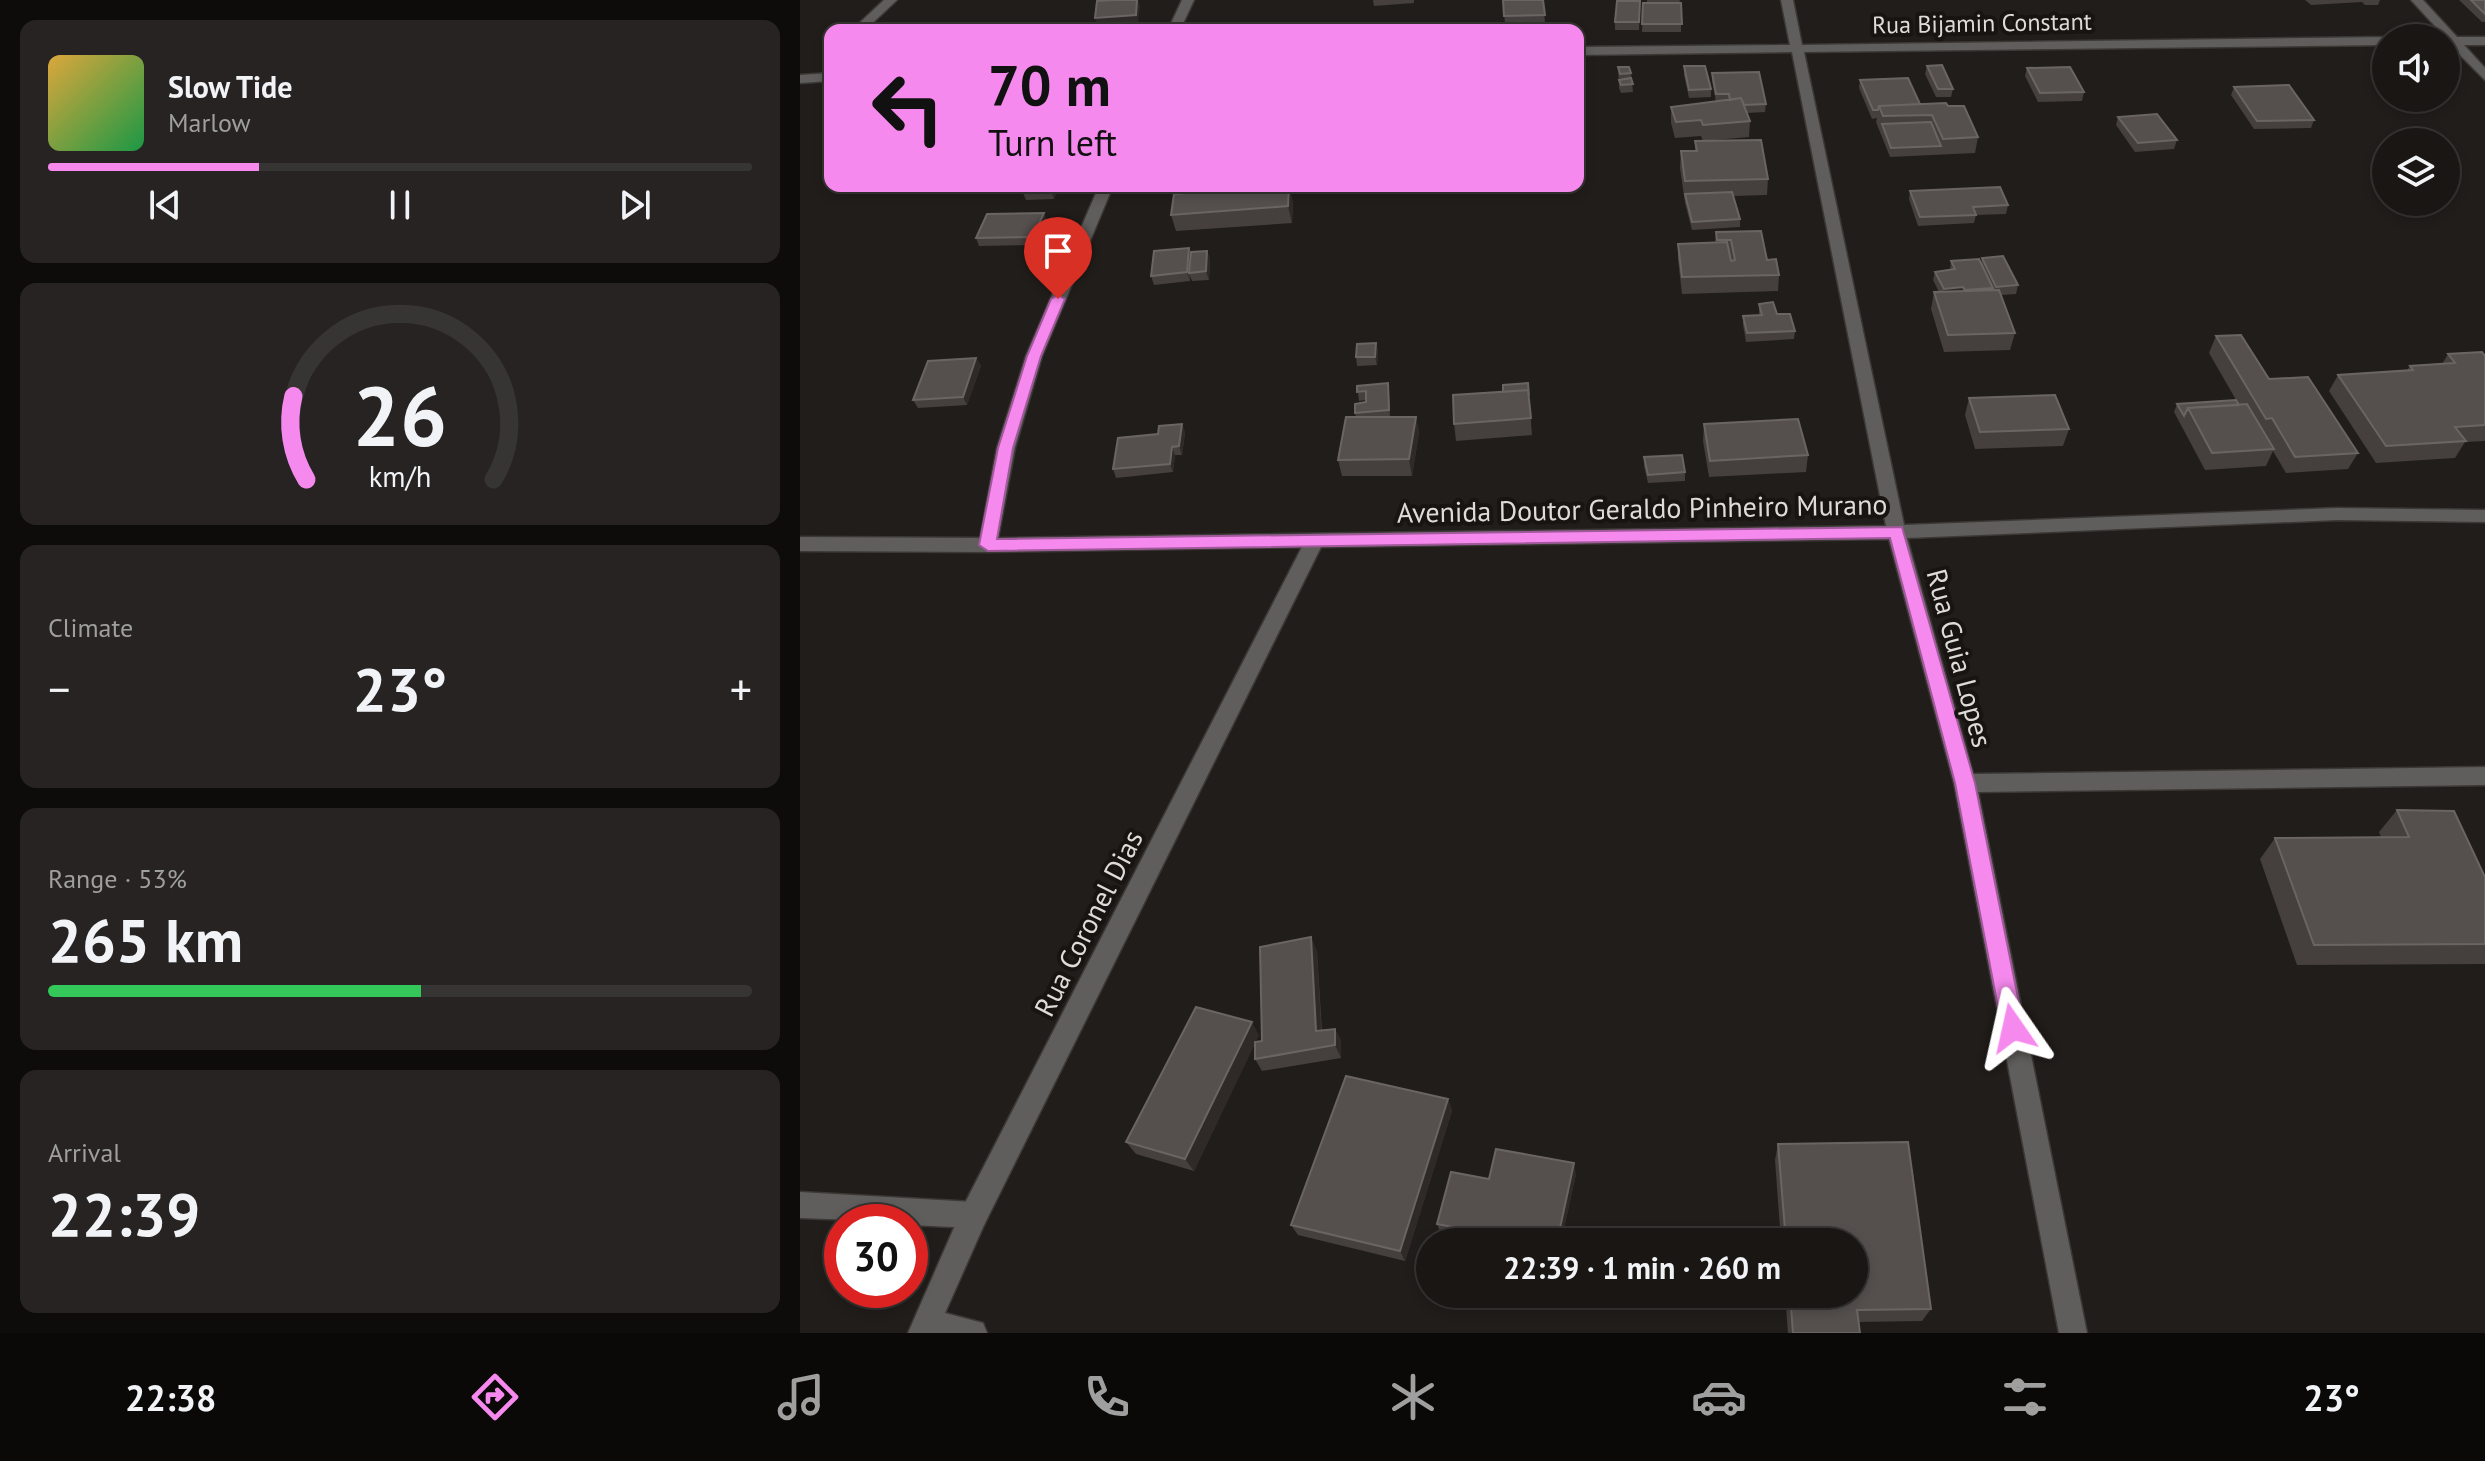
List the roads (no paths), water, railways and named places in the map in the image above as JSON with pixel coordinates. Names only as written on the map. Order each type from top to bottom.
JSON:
[{"type":"street","points":[[865,24],[891,0]]},
{"type":"street","points":[[1177,24],[1188,0]]},
{"type":"street","name":"Rua Guia Lopes","points":[[1787,0],[1896,532],[1965,783],[2073,1333]]},
{"type":"street","points":[[2417,0],[2436,24]]},
{"type":"street","name":"Rua Bijamin Constant","points":[[1584,51],[2372,41]]},
{"type":"street","points":[[2460,41],[2485,41]]},
{"type":"street","points":[[2460,51],[2485,76]]},
{"type":"street","points":[[800,79],[824,77]]},
{"type":"street","points":[[988,545],[1006,448],[1034,356],[1103,192]]},
{"type":"street","name":"Avenida Doutor Geraldo Pinheiro Murano","points":[[800,544],[1314,542],[1896,532],[2337,514],[2485,516]]},
{"type":"street","name":"Rua Coronel Dias","points":[[924,1328],[974,1215],[1314,542]]},
{"type":"street","points":[[1965,783],[2485,776]]},
{"type":"street","points":[[800,1205],[974,1215]]},
{"type":"street","points":[[924,1328],[973,1333]]}]
